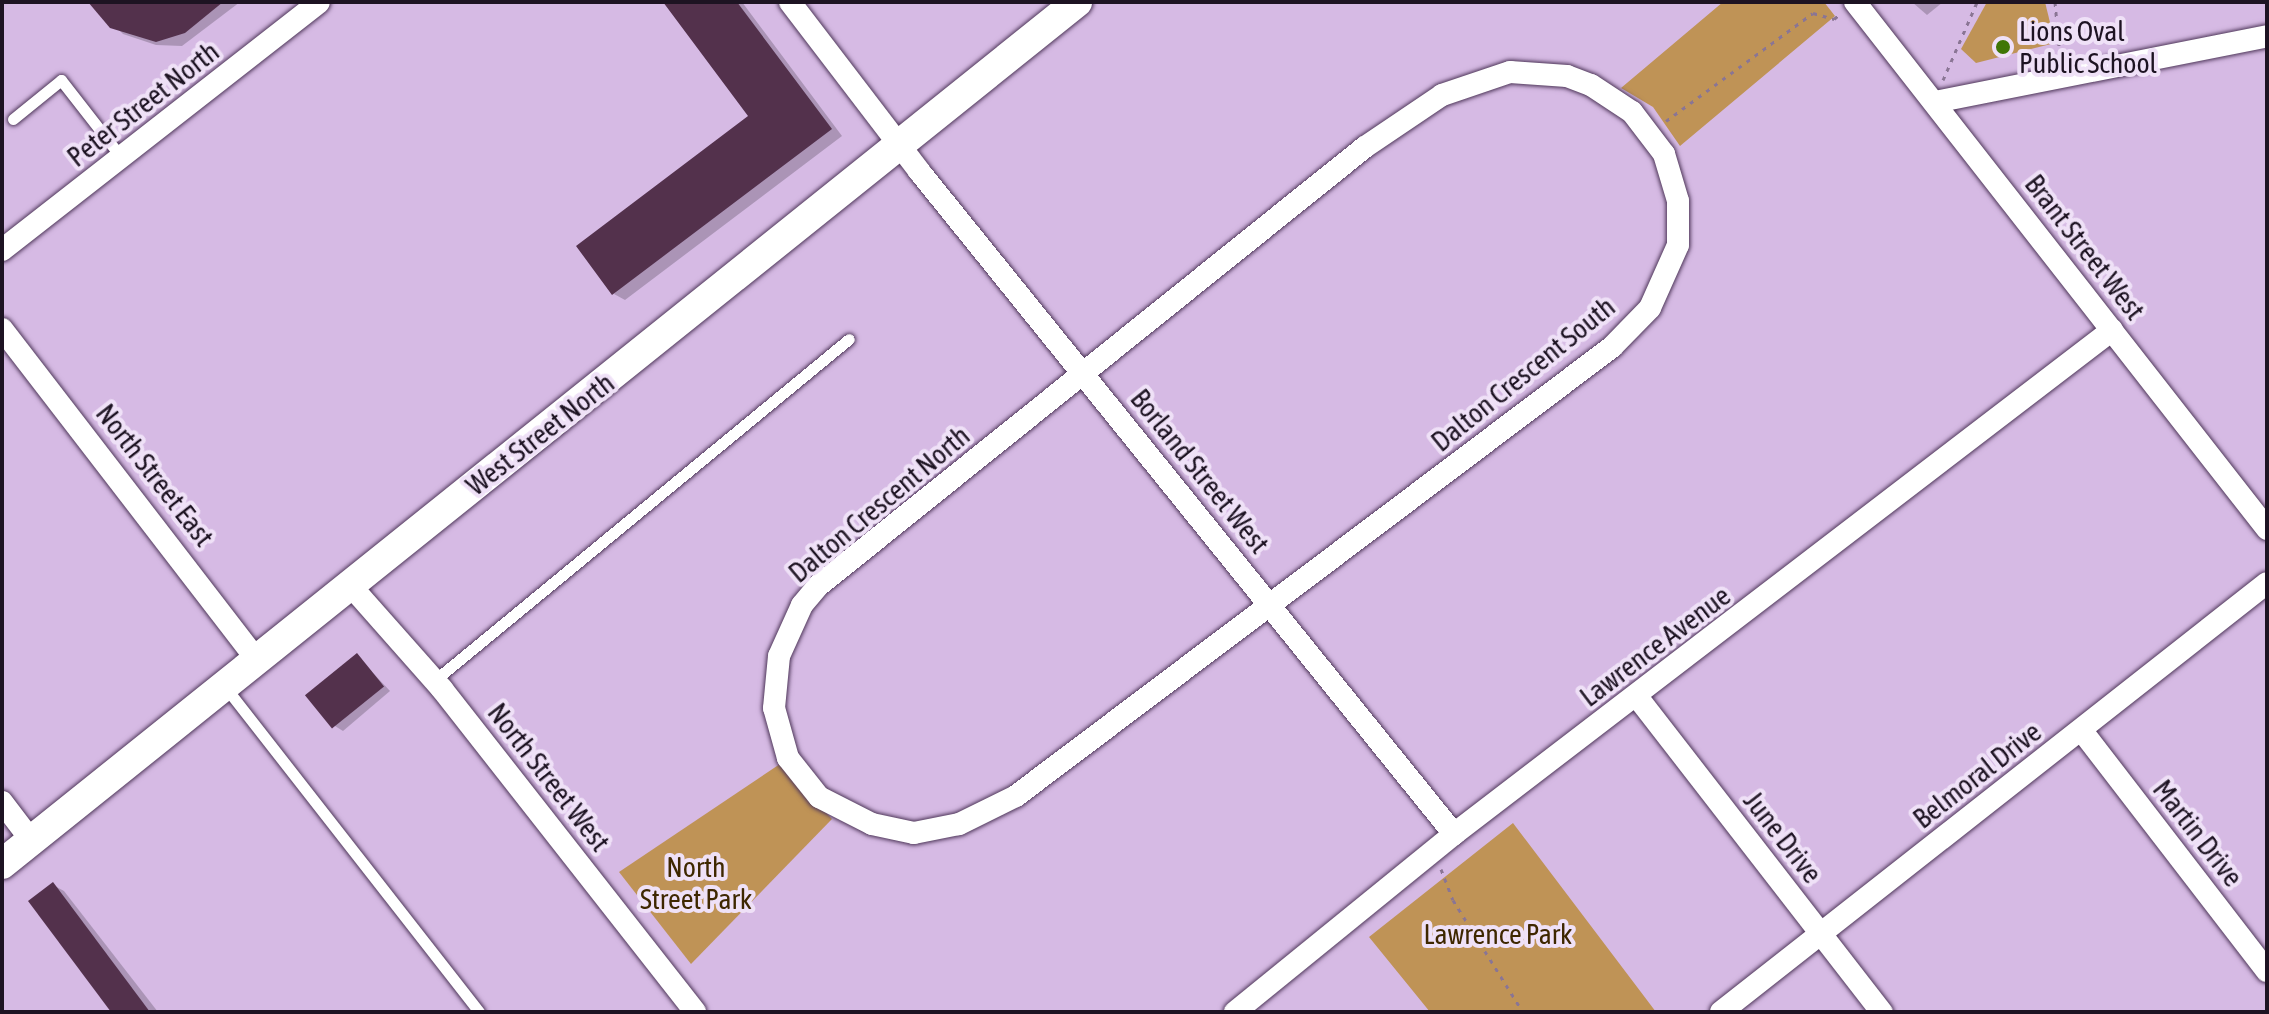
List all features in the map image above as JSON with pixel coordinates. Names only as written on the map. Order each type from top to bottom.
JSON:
[{"type":"main road","name":"West Street North","points":[[2,864],[1077,2]]},
{"type":"street","name":"Peter Street North","points":[[2,250],[319,2]]},
{"type":"street","name":"Borland Street West","points":[[790,2],[1085,376],[1454,834]]},
{"type":"street","name":"Brant Street West","points":[[1855,2],[2267,529]]},
{"type":"street","points":[[1935,102],[2267,36]]},
{"type":"street","name":"Dalton Crescent South","points":[[1085,376],[1365,147],[1459,87],[1510,72],[1567,76],[1615,98],[1650,133],[1664,154],[1678,201],[1678,245],[1650,308],[1612,347],[1272,608]]},
{"type":"street","name":"North Street East","points":[[2,329],[257,660]]},
{"type":"street","name":"Lawrence Avenue","points":[[1235,1012],[1454,834],[1638,698],[2112,330]]},
{"type":"street","name":"Dalton Crescent North","points":[[1085,376],[845,564],[802,605],[779,656],[774,680],[778,731],[802,778],[819,797],[872,824],[914,833],[959,824],[1042,779],[1272,608]]},
{"type":"street","name":"Belmoral Drive","points":[[1721,1012],[2267,583]]},
{"type":"street","name":"North Street West","points":[[350,585],[435,680],[695,1012]]},
{"type":"street","name":"June Drive","points":[[1638,698],[1882,1012]]},
{"type":"street","name":"Martin Drive","points":[[2082,731],[2267,971]]},
{"type":"street","points":[[2,802],[31,840]]},
{"type":"lane","points":[[13,119],[61,80],[122,159]]},
{"type":"lane","points":[[435,680],[849,339]]},
{"type":"lane","points":[[225,687],[479,1012]]},
{"type":"path","points":[[1650,133],[1813,13],[1834,19],[1855,2]]},
{"type":"path","points":[[1935,102],[1977,2]]},
{"type":"path","points":[[2055,2],[2060,77]]},
{"type":"path","points":[[1434,850],[1453,900],[1523,1012]]},
{"type":"green space","points":[[1723,2],[1824,2],[1835,16],[1680,146],[1653,107],[1621,88]]},
{"type":"green space","points":[[1987,2],[2045,2],[2055,43],[1976,63],[1961,49]]},
{"type":"green space","name":"North Street Park","points":[[780,764],[832,819],[691,964],[619,872]]},
{"type":"green space","name":"Lawrence Park","points":[[1513,823],[1656,1012],[1430,1012],[1369,937]]},
{"type":"building","points":[[88,2],[223,2],[185,33],[156,42],[110,28]]},
{"type":"building","points":[[663,2],[737,2],[832,129],[612,295],[576,246],[748,116]]},
{"type":"building","points":[[357,653],[384,686],[332,729],[305,695]]},
{"type":"building","points":[[53,882],[150,1012],[111,1012],[28,901]]},
{"type":"place","name":"Lions Oval Public School","points":[[2003,47]]}]
